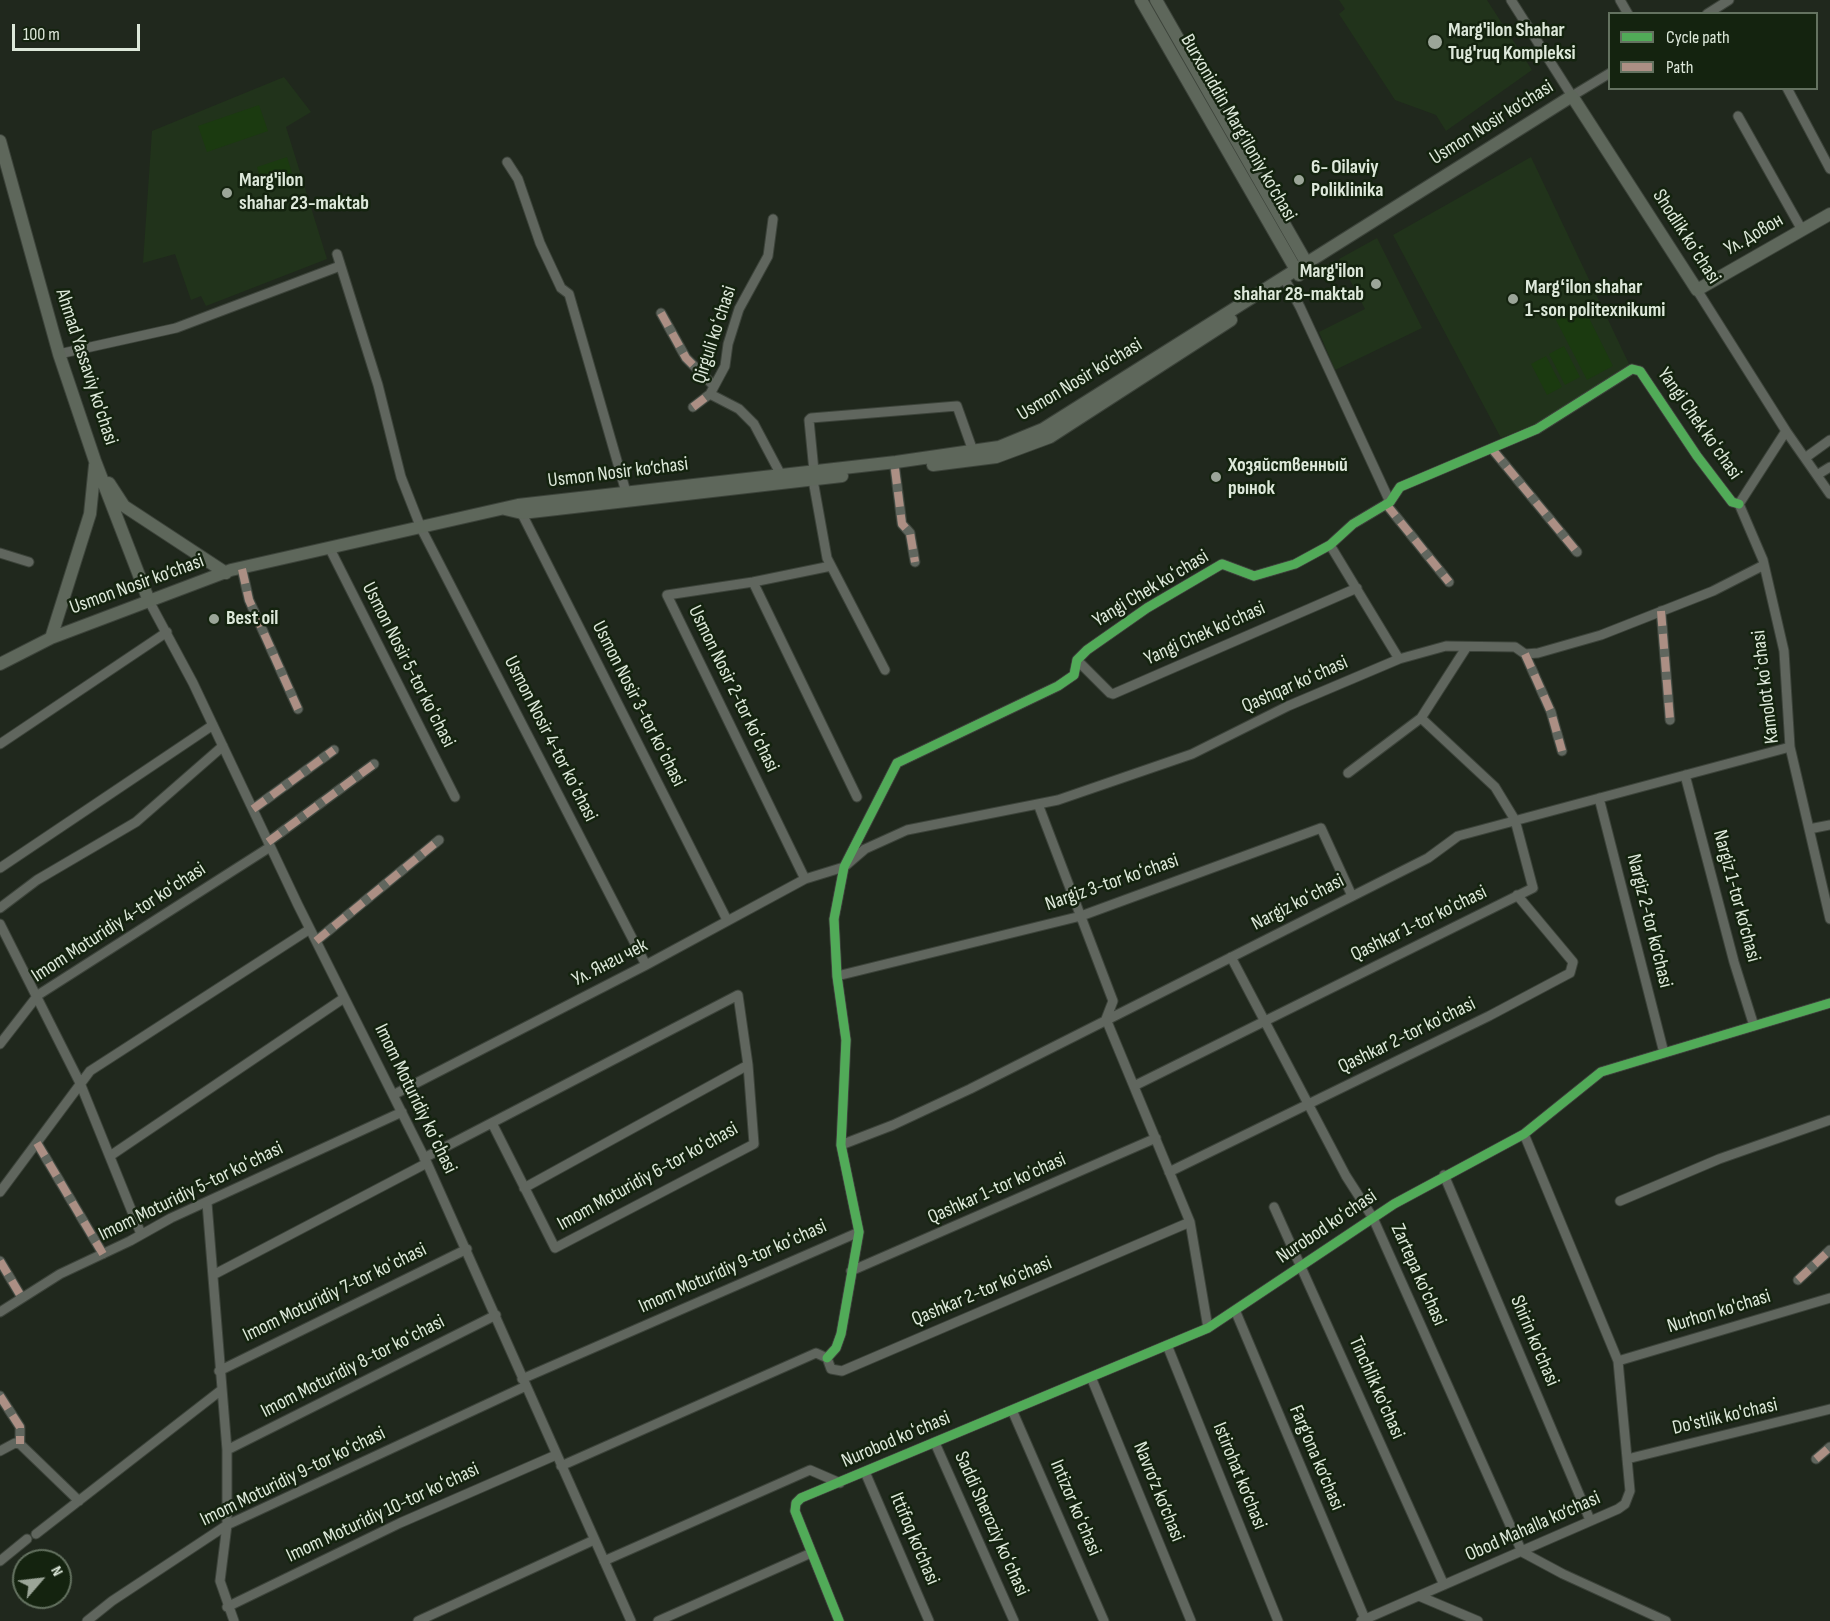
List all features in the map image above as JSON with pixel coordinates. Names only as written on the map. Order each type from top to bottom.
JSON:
[{"type":"main road","name":"Burxoniddin Marg’iloniy ko’chasi","points":[[1141,0],[1304,270]]},
{"type":"main road","name":"Burxoniddin Marg’iloniy ko’chasi","points":[[1156,0],[1304,270]]},
{"type":"main road","name":"Usmon Nosir ko‘chasi","points":[[0,664],[51,638],[226,573],[504,509],[851,471],[999,447],[1043,429],[1304,270],[1337,242],[1572,96]]},
{"type":"main road","name":"Shodlik koʻchasi","points":[[1572,96],[1697,290]]},
{"type":"main road","name":"Ahmad Yassaviy ko'chasi","points":[[0,141],[59,354],[95,461],[149,601]]},
{"type":"main road","name":"Ул. Довон","points":[[1697,290],[1830,214]]},
{"type":"main road","name":"Usmon Nosir ko‘chasi","points":[[851,471],[895,469],[996,457],[1050,437],[1286,281]]},
{"type":"main road","points":[[95,461],[124,506],[226,573]]},
{"type":"main road","points":[[51,638],[90,514],[95,461]]},
{"type":"main road","name":"Usmon Nosir ko‘chasi","points":[[520,509],[626,492],[781,475],[814,475]]},
{"type":"street","name":"Shodlik koʻchasi","points":[[1511,0],[1572,96]]},
{"type":"street","points":[[1710,12],[1729,0]]},
{"type":"street","points":[[1572,96],[1608,74]]},
{"type":"street","points":[[1788,90],[1830,169]]},
{"type":"street","points":[[1738,116],[1802,230]]},
{"type":"street","points":[[507,162],[518,179],[540,243],[561,288],[569,294],[626,492]]},
{"type":"street","name":"Qirguli koʻchasi","points":[[773,219],[768,256],[739,309],[728,344],[725,366],[712,390],[739,409],[754,424],[781,475]]},
{"type":"street","name":"Usmon Nosir 4-tor koʻchasi","points":[[337,254],[378,385],[401,477],[421,528],[646,965]]},
{"type":"street","points":[[59,354],[176,328],[340,266]]},
{"type":"street","points":[[1286,281],[1388,503],[1449,582]]},
{"type":"street","name":"Shodlik koʻchasi","points":[[1697,290],[1786,431],[1830,494]]},
{"type":"street","points":[[661,313],[686,358],[712,390],[693,407]]},
{"type":"street","name":"Yangi Chek koʻchasi","points":[[844,867],[897,763],[1058,686],[1074,675],[1077,660],[1087,650],[1147,608],[1222,564],[1254,576],[1295,564],[1330,545],[1353,524],[1388,503],[1400,487],[1537,429],[1632,369],[1637,368],[1696,456],[1732,502],[1739,504]]},
{"type":"street","points":[[885,670],[827,558],[814,475],[809,420],[811,418],[957,406],[973,451]]},
{"type":"street","points":[[1739,504],[1786,431]]},
{"type":"street","points":[[1805,458],[1830,440]]},
{"type":"street","points":[[1492,449],[1577,552]]},
{"type":"street","points":[[1817,475],[1830,467]]},
{"type":"street","points":[[895,469],[902,524],[910,533],[915,562]]},
{"type":"street","name":"Kamolot koʻchasi","points":[[1739,504],[1764,565],[1784,651],[1790,747],[1830,919]]},
{"type":"street","name":"Usmon Nosir 3-tor koʻchasi","points":[[520,509],[727,920]]},
{"type":"street","points":[[1330,545],[1399,659]]},
{"type":"street","name":"Usmon Nosir 5-tor koʻchasi","points":[[330,549],[455,797]]},
{"type":"street","points":[[0,553],[29,562]]},
{"type":"street","name":"Qashqar koʻchasi","points":[[844,867],[865,849],[907,830],[1058,800],[1192,754],[1288,706],[1399,659],[1446,646],[1515,647],[1525,654],[1538,653],[1601,635],[1713,591],[1764,565]]},
{"type":"street","name":"Usmon Nosir 2-tor koʻchasi","points":[[805,879],[667,594],[753,582],[831,566]]},
{"type":"street","points":[[242,569],[249,600],[298,710]]},
{"type":"street","points":[[753,582],[858,797]]},
{"type":"street","name":"Yangi Chek ko'chasi","points":[[1077,660],[1113,694],[1357,588]]},
{"type":"street","name":"Imom Moturidiy koʻchasi","points":[[149,601],[213,724],[310,929],[426,1160],[630,1621]]},
{"type":"street","points":[[1661,611],[1670,720]]},
{"type":"street","points":[[0,744],[166,632]]},
{"type":"street","points":[[1348,773],[1421,718],[1466,648]]},
{"type":"street","points":[[1525,654],[1551,712],[1562,751]]},
{"type":"street","name":"Qashkar 1-tor koʼchasi","points":[[1134,1086],[1533,888],[1515,820],[1495,787],[1421,718]]},
{"type":"street","points":[[0,868],[213,724]]},
{"type":"street","points":[[0,908],[37,880],[136,822],[223,746]]},
{"type":"street","name":"Nargiz koʻchasi","points":[[841,1145],[893,1125],[951,1098],[1428,858],[1458,836],[1790,747]]},
{"type":"street","points":[[253,810],[334,750]]},
{"type":"street","name":"Imom Moturidiy 4-tor koʻchasi","points":[[0,1044],[38,995],[269,844],[374,764]]},
{"type":"street","name":"Nargiz 1-tor ko‘chasi","points":[[1685,775],[1734,962],[1754,1026]]},
{"type":"street","name":"Nargiz 2-tor ko‘chasi","points":[[1599,798],[1665,1053]]},
{"type":"street","points":[[1038,804],[1113,1001],[1106,1019],[1191,1222],[1208,1328]]},
{"type":"street","points":[[1809,829],[1830,825]]},
{"type":"street","name":"Nargiz 3-tor koʻchasi","points":[[837,976],[1081,916],[1322,828],[1352,896]]},
{"type":"street","points":[[316,941],[439,840]]},
{"type":"street","name":"Ул. Янги чек","points":[[393,1095],[646,965],[805,879],[844,867]]},
{"type":"street","name":"Imom Moturidiy 9-tor koʻchasi","points":[[827,1358],[836,1348],[841,1334],[859,1232],[841,1145],[846,1040],[837,976],[834,919],[844,867]]},
{"type":"street","name":"Qashkar 2-tor koʼchasi","points":[[1169,1172],[1489,1016],[1570,973],[1573,962],[1517,895]]},
{"type":"street","points":[[0,924],[38,995],[80,1083],[141,1234]]},
{"type":"street","points":[[0,1192],[90,1071],[310,929]]},
{"type":"street","name":"Zartepa ko'chasi","points":[[1231,957],[1346,1176],[1373,1218],[1522,1552]]},
{"type":"street","name":"Imom Moturidiy 6-tor koʻchasi","points":[[214,1274],[492,1123],[738,995],[748,1065],[754,1144],[555,1248],[492,1123]]},
{"type":"street","points":[[110,1156],[344,998]]},
{"type":"street","name":"Nurobod koʻchasi","points":[[811,1553],[795,1511],[796,1503],[1208,1328],[1373,1218],[1444,1175],[1524,1134],[1601,1072],[1830,1003]]},
{"type":"street","points":[[524,1188],[748,1065]]},
{"type":"street","name":"Imom Moturidiy 5-tor koʻchasi","points":[[0,1312],[60,1274],[171,1218],[402,1112]]},
{"type":"street","points":[[1620,1201],[1719,1159],[1830,1120]]},
{"type":"street","name":"Obod Mahalla ko‘chasi","points":[[1363,1620],[1522,1552],[1625,1504],[1630,1491],[1618,1361],[1524,1134]]},
{"type":"street","name":"Qashkar 1-tor koʼchasi","points":[[851,1271],[1156,1138]]},
{"type":"street","points":[[37,1143],[52,1163],[103,1254]]},
{"type":"street","name":"Shirin ko'chasi","points":[[1444,1175],[1590,1520]]},
{"type":"street","points":[[207,1203],[226,1450],[227,1525],[222,1550],[220,1581],[227,1607],[234,1621]]},
{"type":"street","name":"Tinchlik ko'chasi","points":[[1274,1207],[1444,1585]]},
{"type":"street","name":"Qashkar 2-tor koʼchasi","points":[[827,1358],[831,1369],[842,1371],[1191,1222]]},
{"type":"street","name":"Imom Moturidiy 9-tor koʻchasi","points":[[87,1621],[112,1601],[227,1525],[524,1382],[859,1232]]},
{"type":"street","name":"Imom Moturidiy 7-tor koʻchasi","points":[[219,1371],[467,1249]]},
{"type":"street","points":[[1798,1280],[1830,1250]]},
{"type":"street","points":[[0,1261],[22,1298]]},
{"type":"street","name":"Nurhon ko'chasi","points":[[1618,1361],[1830,1298]]},
{"type":"street","name":"Farg‘ona ko‘chasi","points":[[1235,1310],[1363,1620]]},
{"type":"street","name":"Imom Moturidiy 8-tor koʻchasi","points":[[226,1450],[496,1315]]},
{"type":"street","name":"Istirohat ko‘chasi","points":[[1167,1345],[1278,1621]]},
{"type":"street","points":[[561,1466],[816,1353],[827,1358]]},
{"type":"street","name":"Navro‘z ko‘chasi","points":[[1091,1377],[1191,1621]]},
{"type":"street","points":[[0,1561],[220,1391]]},
{"type":"street","points":[[0,1396],[20,1427],[20,1444]]},
{"type":"street","name":"Do'stlik ko'chasi","points":[[1627,1459],[1830,1409]]},
{"type":"street","name":"Intizor koʻchasi","points":[[1012,1410],[1104,1621]]},
{"type":"street","points":[[0,1451],[15,1443],[20,1444],[79,1501]]},
{"type":"street","name":"Saddi Sheroziy koʻchasi","points":[[935,1443],[1014,1621]]},
{"type":"street","points":[[1816,1459],[1830,1447]]},
{"type":"street","name":"Imom Moturidiy 10-tor koʻchasi","points":[[227,1607],[400,1523],[556,1455]]},
{"type":"street","points":[[604,1561],[810,1470],[840,1483]]},
{"type":"street","name":"Ittifoq ko‘chasi","points":[[865,1472],[929,1621]]},
{"type":"street","points":[[418,1621],[594,1540]]},
{"type":"street","points":[[1522,1552],[1666,1621]]},
{"type":"street","points":[[658,1621],[811,1553],[838,1621]]},
{"type":"street","points":[[1419,1596],[1478,1621]]},
{"type":"shaded area","name":"Marg'ilon Shahar Tug'ruq Kompleksi","points":[[1339,0],[1487,0],[1532,70],[1446,131],[1436,115],[1395,100],[1339,14],[1345,9]]},
{"type":"shaded area","name":"Marg'ilon shahar 23-maktab","points":[[284,77],[311,112],[286,127],[327,259],[206,306],[201,296],[191,300],[175,254],[143,263],[152,131]]},
{"type":"shaded area","points":[[259,105],[268,131],[207,152],[198,126]]},
{"type":"shaded area","points":[[287,157],[292,173],[262,183],[257,167]]},
{"type":"shaded area","name":"Margʻilon shahar 1-son politexnikumi","points":[[1531,157],[1629,364],[1559,412],[1536,425],[1501,438],[1393,235]]},
{"type":"shaded area","name":"Marg'ilon shahar 28-maktab","points":[[1377,238],[1422,328],[1335,370],[1319,332],[1365,309],[1339,259]]},
{"type":"shaded area","points":[[1583,306],[1613,366],[1587,380],[1556,320]]},
{"type":"shaded area","points":[[1564,346],[1580,377],[1565,385],[1549,354]]},
{"type":"shaded area","points":[[1546,356],[1562,387],[1547,395],[1531,364]]},
{"type":"marked path","points":[[661,313],[686,358],[714,386]]},
{"type":"marked path","points":[[693,407],[710,394]]},
{"type":"marked path","points":[[1492,449],[1577,552]]},
{"type":"marked path","points":[[895,469],[902,524],[910,533],[915,562]]},
{"type":"marked path","points":[[1386,504],[1449,582]]},
{"type":"marked path","points":[[242,569],[249,600],[298,709]]},
{"type":"marked path","points":[[1661,611],[1670,720]]},
{"type":"marked path","points":[[1525,654],[1551,712],[1562,751]]},
{"type":"marked path","points":[[253,809],[334,750]]},
{"type":"marked path","points":[[268,842],[374,764]]},
{"type":"marked path","points":[[316,941],[439,840]]},
{"type":"marked path","points":[[37,1143],[103,1254]]},
{"type":"marked path","points":[[1798,1280],[1830,1250]]},
{"type":"marked path","points":[[0,1261],[22,1298]]},
{"type":"marked path","points":[[0,1396],[20,1427],[20,1444]]},
{"type":"marked path","points":[[1816,1459],[1830,1447]]},
{"type":"cycle path","points":[[827,1358],[836,1348],[841,1334],[859,1232],[841,1145],[846,1040],[837,976],[834,919],[844,867],[897,763],[1058,686],[1074,675],[1077,660],[1087,650],[1147,608],[1222,564],[1254,576],[1295,564],[1330,545],[1353,524],[1390,502],[1400,487],[1537,429],[1632,369],[1640,371],[1697,456],[1732,502],[1739,504]]},
{"type":"cycle path","points":[[839,1621],[795,1511],[796,1503],[801,1498],[1208,1328],[1394,1204],[1524,1134],[1601,1072],[1830,1003]]},
{"type":"place","name":"Marg'ilon Shahar Tug'ruq Kompleksi","points":[[1435,42]]},
{"type":"place","name":"6- Oilaviy Poliklinika","points":[[1299,180]]},
{"type":"place","name":"Marg'ilon shahar 23-maktab","points":[[227,193]]},
{"type":"place","name":"Marg'ilon shahar 28-maktab","points":[[1376,284]]},
{"type":"place","name":"Margʻilon shahar 1-son politexnikumi","points":[[1513,299]]},
{"type":"place","name":"Хозяйственный рынок","points":[[1216,477]]},
{"type":"place","name":"Best oil","points":[[214,619]]}]
